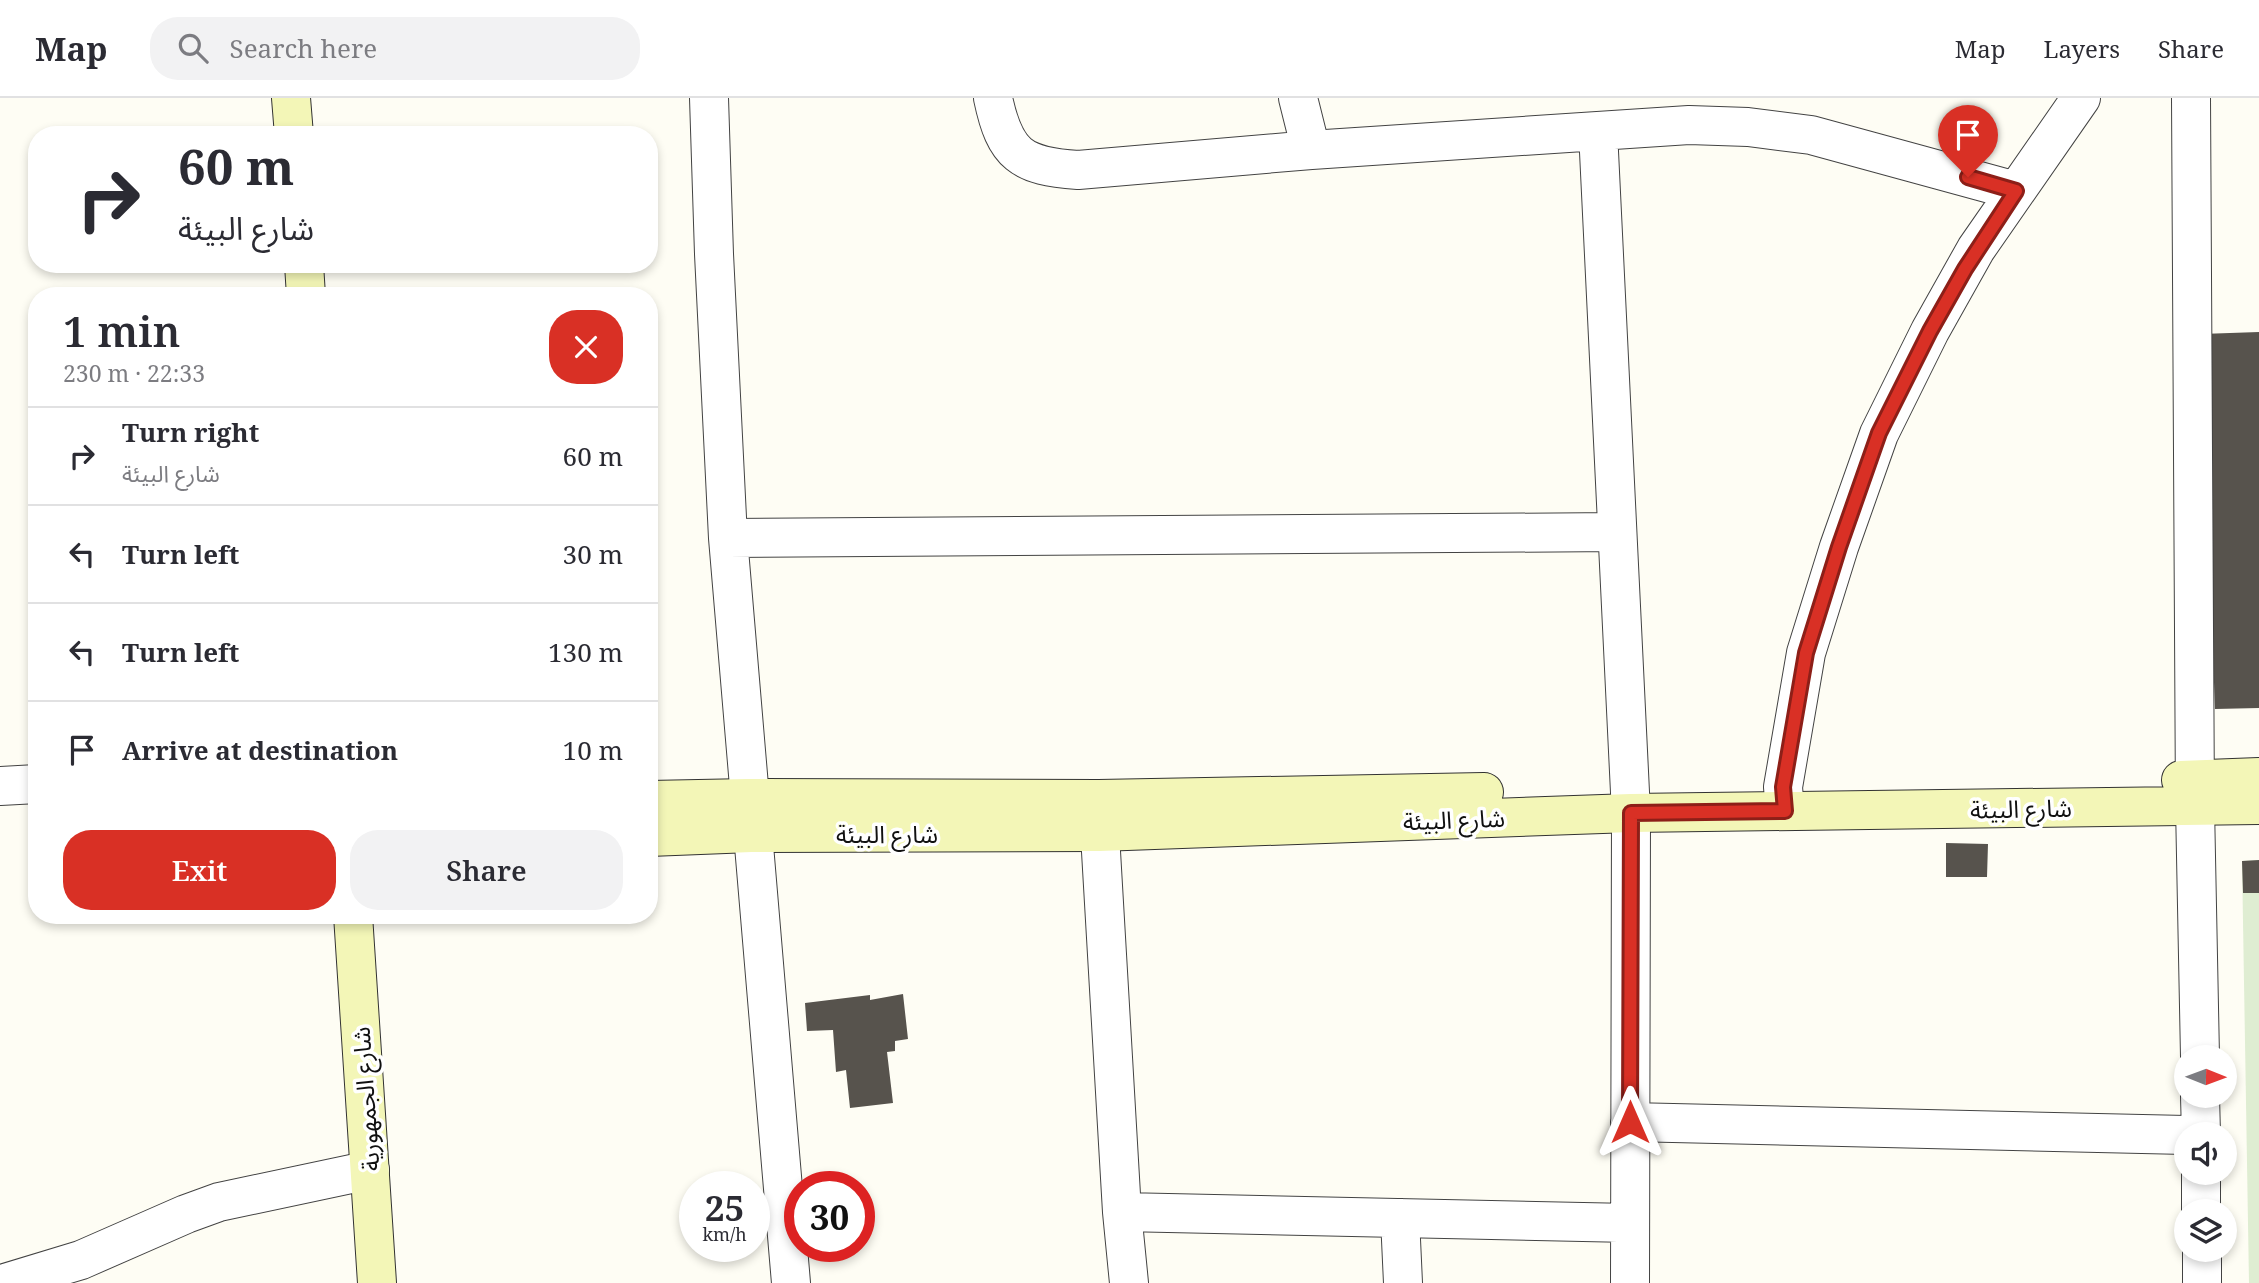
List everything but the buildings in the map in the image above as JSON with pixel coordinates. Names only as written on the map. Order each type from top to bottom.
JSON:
[{"type":"street","points":[[291,98],[293,126]]},
{"type":"street","points":[[709,98],[714,267],[728,538],[790,1283]]},
{"type":"street","points":[[993,98],[1006,138],[1021,156],[1045,168],[1078,170],[1311,150],[1712,126],[1748,127],[1811,135],[2016,191]]},
{"type":"street","points":[[1298,98],[1311,150]]},
{"type":"street","points":[[1784,799],[1806,653],[1879,433],[1976,249],[2081,98]]},
{"type":"street","points":[[2191,98],[2195,793],[2200,1045]]},
{"type":"street","points":[[1598,131],[1630,801],[1630,1283]]},
{"type":"street","points":[[728,538],[1617,532]]},
{"type":"street","name":"شارع البيئة","points":[[2195,793],[2259,777]]},
{"type":"street","points":[[0,786],[28,784]]},
{"type":"street","name":"شارع البيئة","points":[[658,801],[750,815],[1099,815],[1630,801],[2195,793],[2259,804]]},
{"type":"street","name":"شارع البيئة","points":[[658,835],[750,815]]},
{"type":"street","points":[[1099,815],[1122,1212],[1129,1283]]},
{"type":"street","name":"شارع الجمهورية","points":[[354,924],[377,1283]]},
{"type":"street","points":[[1630,1122],[2174,1135]]},
{"type":"street","points":[[5,1283],[81,1260],[219,1202],[370,1170]]},
{"type":"street","points":[[1122,1212],[1630,1223]]},
{"type":"street","points":[[1400,1218],[1404,1283]]},
{"type":"street","points":[[2202,1262],[2202,1283]]},
{"type":"green space","points":[[2259,860],[2259,1283],[2249,1283],[2242,861]]},
{"type":"route","points":[[1630,1122],[1631,813],[1785,811],[1783,787],[1806,653],[1879,433],[1930,331],[1976,249],[2016,191],[1968,177]]}]
